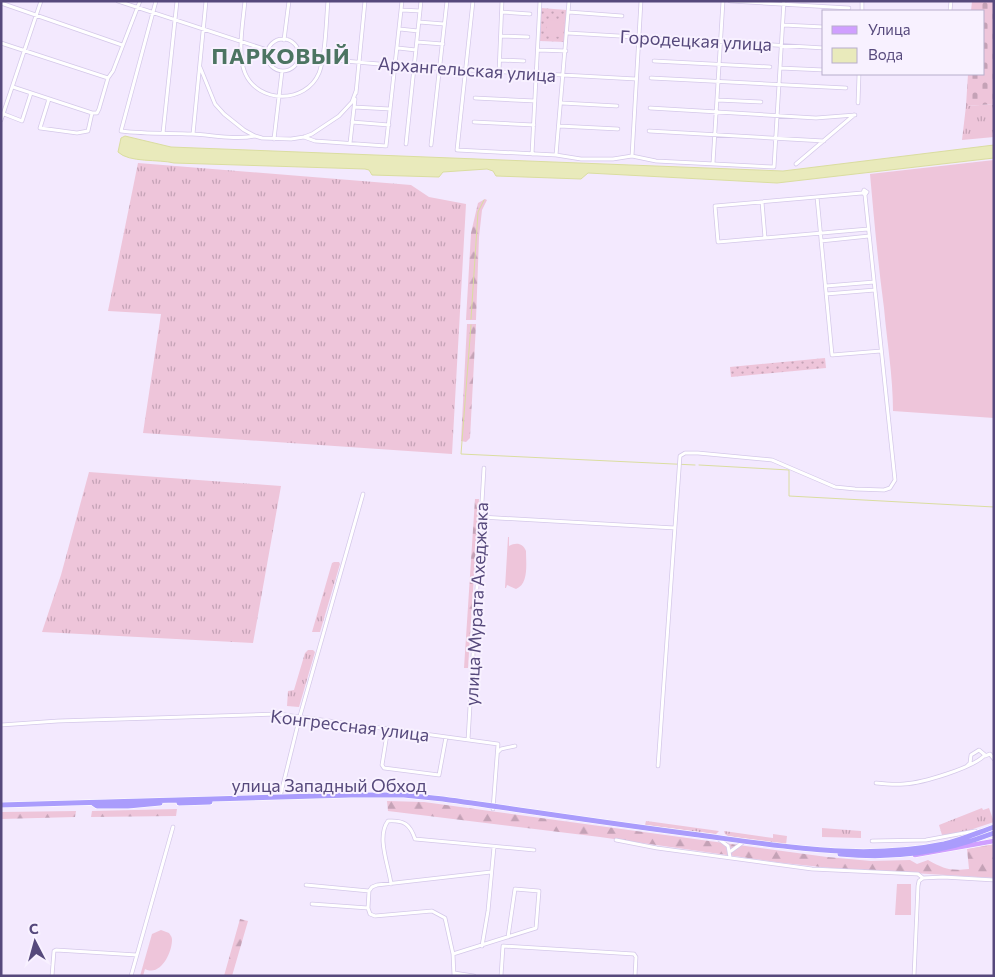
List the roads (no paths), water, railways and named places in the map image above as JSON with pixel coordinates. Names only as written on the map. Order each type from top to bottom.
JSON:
[{"type":"highway","name":"улица Западный Обход","points":[[1,806],[280,797],[404,796],[742,843],[864,856],[894,856],[954,846],[993,829]]},
{"type":"highway","name":"улица Западный Обход","points":[[1,806],[337,798],[428,800],[829,851],[902,850],[946,843],[993,829]]},
{"type":"main road","points":[[894,856],[921,855],[994,841]]},
{"type":"street","points":[[1,120],[41,1]]},
{"type":"street","points":[[118,1],[267,50]]},
{"type":"street","points":[[13,87],[96,113],[99,109],[108,78],[113,71],[140,1]]},
{"type":"street","points":[[156,1],[121,131],[244,138],[255,136],[291,139],[304,137],[339,116],[352,102],[356,92]]},
{"type":"street","points":[[163,133],[177,1]]},
{"type":"street","points":[[193,134],[206,1]]},
{"type":"street","points":[[244,1],[242,65],[246,76],[256,88],[279,97],[296,94],[310,86],[319,74],[328,1]]},
{"type":"street","points":[[284,40],[288,1]]},
{"type":"street","points":[[350,143],[365,1]]},
{"type":"street","points":[[304,137],[315,141],[386,146],[402,1]]},
{"type":"street","points":[[406,144],[421,1]]},
{"type":"street","points":[[431,145],[447,1]]},
{"type":"street","points":[[473,1],[457,150],[556,155],[581,159],[632,156],[656,160],[774,167],[784,3]]},
{"type":"street","points":[[499,72],[502,1]]},
{"type":"street","points":[[532,154],[540,1]]},
{"type":"street","points":[[556,155],[570,1]]},
{"type":"street","points":[[632,156],[641,1]]},
{"type":"street","points":[[713,163],[723,1]]},
{"type":"street","points":[[730,1],[849,8]]},
{"type":"street","points":[[1,3],[122,45]]},
{"type":"street","points":[[402,10],[420,11]]},
{"type":"street","points":[[502,12],[530,14]]},
{"type":"street","points":[[569,12],[622,16]]},
{"type":"street","points":[[419,22],[444,24]]},
{"type":"street","points":[[783,25],[822,27]]},
{"type":"street","points":[[400,29],[418,32]]},
{"type":"street","name":"Городецкая улица","points":[[568,33],[822,48]]},
{"type":"street","points":[[501,36],[528,38]]},
{"type":"street","points":[[284,40],[289,41],[296,48],[298,57],[293,67],[282,71],[271,66],[267,58],[267,50],[276,41],[284,40]]},
{"type":"street","points":[[417,42],[443,44]]},
{"type":"street","points":[[1,43],[108,78]]},
{"type":"street","points":[[398,48],[416,50]]},
{"type":"street","points":[[538,50],[566,51]]},
{"type":"street","name":"Архангельская улица","points":[[298,57],[414,67],[636,79]]},
{"type":"street","points":[[500,60],[524,61]]},
{"type":"street","points":[[654,61],[770,68]]},
{"type":"street","points":[[200,67],[215,104],[224,114],[255,136]]},
{"type":"street","points":[[780,68],[822,70]]},
{"type":"street","points":[[274,138],[282,71]]},
{"type":"street","points":[[858,104],[859,75]]},
{"type":"street","points":[[651,78],[846,88]]},
{"type":"street","points":[[4,114],[20,121],[23,120],[31,93]]},
{"type":"street","points":[[49,98],[40,128],[76,133],[88,131],[92,113]]},
{"type":"street","points":[[475,98],[535,102]]},
{"type":"street","points":[[717,100],[761,102]]},
{"type":"street","points":[[562,103],[617,106]]},
{"type":"street","points":[[354,107],[390,109]]},
{"type":"street","points":[[650,108],[816,118],[855,115],[796,164]]},
{"type":"street","points":[[352,122],[389,125]]},
{"type":"street","points":[[474,122],[534,125]]},
{"type":"street","points":[[559,126],[618,129]]},
{"type":"street","points":[[649,131],[824,141]]},
{"type":"street","points":[[658,766],[680,456],[684,453],[772,460],[835,487],[884,490],[890,488],[895,480],[895,473],[874,290],[874,282],[869,236],[864,194],[715,206],[718,242],[868,229]]},
{"type":"street","points":[[817,197],[832,356],[881,351]]},
{"type":"street","points":[[762,202],[765,238]]},
{"type":"street","points":[[821,241],[869,236]]},
{"type":"street","points":[[826,286],[874,282]]},
{"type":"street","points":[[826,294],[874,290]]},
{"type":"street","name":"улица Мурата Ахеджака","points":[[468,740],[484,468]]},
{"type":"street","points":[[280,797],[300,716],[363,494]]},
{"type":"street","points":[[481,516],[676,528]]},
{"type":"street","name":"Конгрессная улица","points":[[1,725],[266,713],[300,716],[498,744],[497,755]]},
{"type":"street","points":[[388,728],[382,765],[384,768],[439,775],[446,737]]},
{"type":"street","points":[[485,742],[494,747],[497,755],[493,808]]},
{"type":"street","points":[[497,755],[501,749],[515,746]]},
{"type":"street","points":[[967,766],[970,764],[971,755],[980,750],[985,756]]},
{"type":"street","points":[[876,783],[911,784],[967,766],[990,754],[994,759]]},
{"type":"street","points":[[404,796],[440,797],[484,804],[489,803],[494,797]]},
{"type":"street","points":[[494,797],[500,805],[557,815]]},
{"type":"street","points":[[390,884],[384,841],[388,821],[407,824],[411,827],[415,838],[534,850]]},
{"type":"street","points":[[131,976],[173,827]]},
{"type":"street","points":[[872,841],[926,840],[993,829]]},
{"type":"street","points":[[616,840],[657,848],[812,869],[918,874],[923,878]]},
{"type":"street","points":[[720,840],[728,846],[730,858]]},
{"type":"street","points":[[730,852],[734,847],[742,843]]},
{"type":"street","points":[[482,946],[488,911],[494,847]]},
{"type":"street","points":[[306,885],[369,890],[372,887],[390,884],[491,872]]},
{"type":"street","points":[[914,976],[919,881],[923,878],[943,877],[994,880]]},
{"type":"street","points":[[453,954],[508,938],[536,928],[539,891],[515,889],[508,938]]},
{"type":"street","points":[[369,890],[368,908],[370,914],[375,916],[432,911],[444,918],[453,954],[455,975],[474,976]]},
{"type":"street","points":[[312,904],[368,908]]},
{"type":"street","points":[[501,976],[503,946],[634,954],[636,957],[635,976]]},
{"type":"street","points":[[52,976],[54,951],[56,950],[137,955]]},
{"type":"water","points":[[125,136],[171,147],[783,171],[994,145],[994,158],[777,183],[588,173],[581,179],[496,176],[493,171],[487,169],[443,172],[439,177],[372,175],[369,170],[365,169],[174,163],[129,158],[118,152],[121,138]]},
{"type":"waterway","points":[[471,319],[478,212],[484,200]]},
{"type":"waterway","points":[[471,325],[461,454],[695,465]]},
{"type":"waterway","points":[[699,465],[789,470],[789,496],[994,507]]},
{"type":"district","name":"ПАРКОВЫЙ","points":[[281,55]]}]
